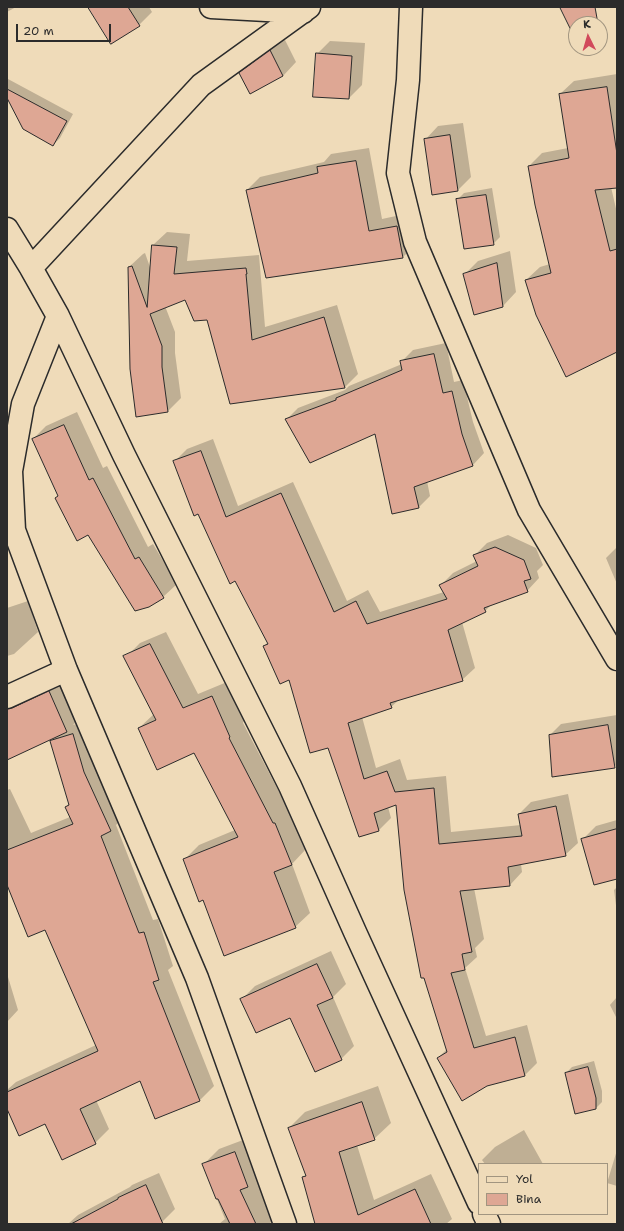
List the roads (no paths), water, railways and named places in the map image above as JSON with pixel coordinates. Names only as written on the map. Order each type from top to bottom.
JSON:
[{"type":"street","points":[[210,7],[306,9]]},
{"type":"street","points":[[412,7],[408,80],[398,173],[415,242],[529,510],[617,659]]},
{"type":"street","points":[[31,268],[201,85],[306,9]]},
{"type":"street","points":[[7,229],[58,316],[124,455],[290,786],[478,1201]]},
{"type":"street","points":[[58,316],[23,404],[11,471],[14,530],[66,670],[197,978],[285,1224]]},
{"type":"street","points":[[7,697],[66,670]]},
{"type":"street","points":[[484,1215],[489,1224]]}]
